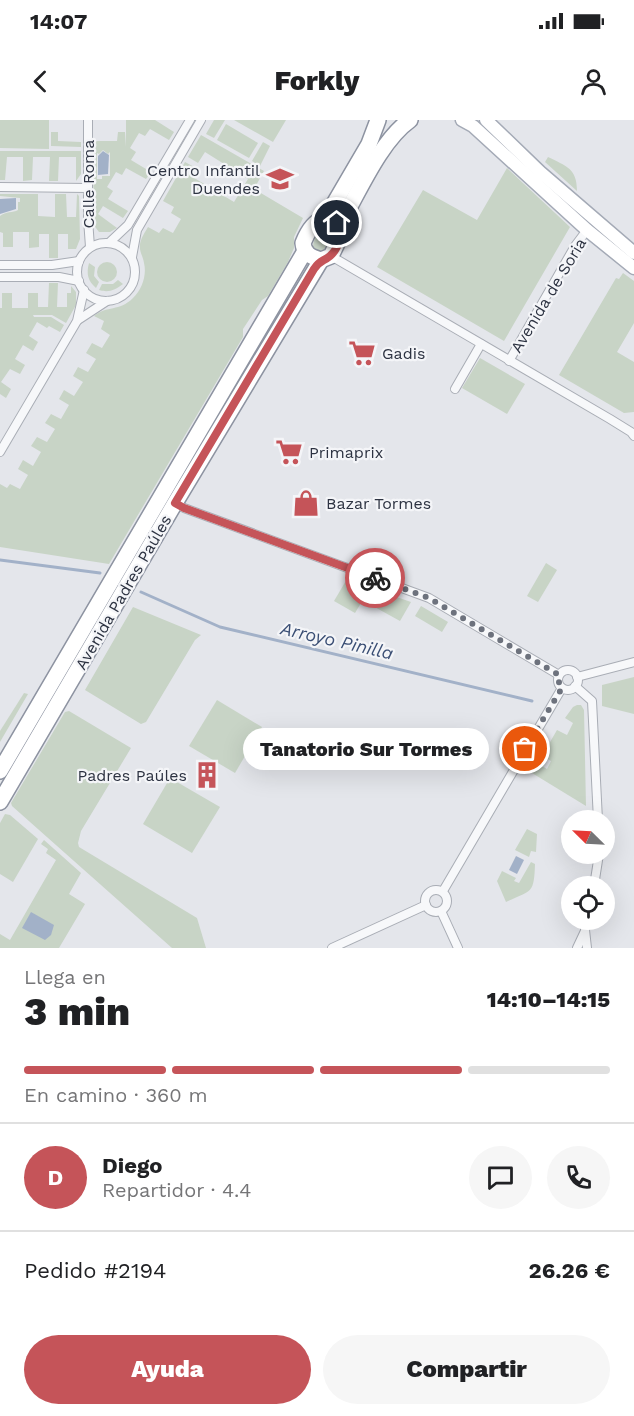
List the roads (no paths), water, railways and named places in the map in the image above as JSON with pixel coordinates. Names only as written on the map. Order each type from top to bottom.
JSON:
[{"type":"highway","points":[[378,120],[369,144],[331,209],[308,232],[303,243],[305,251],[313,258],[326,258],[340,238],[339,226],[381,153],[396,132],[410,120]]},
{"type":"highway","points":[[323,219],[331,220],[339,226]]},
{"type":"highway","name":"Avenida Padres Paúles","points":[[0,771],[305,251]]},
{"type":"highway","name":"Avenida Padres Paúles","points":[[0,802],[175,503],[326,258]]},
{"type":"main road","points":[[462,120],[473,126],[587,230],[634,268]]},
{"type":"main road","points":[[486,120],[634,253]]},
{"type":"street","name":"Calle Roma","points":[[88,120],[90,247]]},
{"type":"street","points":[[110,242],[128,225],[190,120]]},
{"type":"street","points":[[132,257],[137,230],[201,120]]},
{"type":"street","points":[[0,187],[88,188]]},
{"type":"street","name":"Avenida de Soria","points":[[509,361],[587,230]]},
{"type":"street","points":[[77,321],[107,301],[124,295],[131,288],[135,278],[132,257],[123,247],[110,242],[90,247],[79,261],[77,271],[79,282],[84,290],[94,298],[107,301]]},
{"type":"street","points":[[326,258],[481,344],[633,434]]},
{"type":"street","points":[[0,265],[52,266],[79,261]]},
{"type":"street","points":[[0,277],[59,277],[79,282]]},
{"type":"street","points":[[0,452],[77,321],[84,290]]},
{"type":"street","points":[[455,389],[481,344]]},
{"type":"street","points":[[175,503],[429,598],[559,675]]},
{"type":"street","points":[[562,688],[569,689],[576,681],[634,662]]},
{"type":"street","points":[[562,688],[559,684],[559,675],[563,671],[574,672],[576,681],[592,701],[597,810]]},
{"type":"street","points":[[442,891],[562,688]]},
{"type":"street","points":[[426,905],[426,896],[429,892],[442,891]]},
{"type":"street","points":[[426,905],[435,912],[441,910],[447,902],[442,891]]},
{"type":"street","points":[[332,948],[426,905]]},
{"type":"street","points":[[441,910],[458,948]]},
{"type":"street","points":[[577,948],[585,930]]},
{"type":"street","points":[[585,930],[587,948]]},
{"type":"water","points":[[103,151],[109,155],[108,174],[98,175],[98,156]]},
{"type":"water","points":[[16,198],[16,209],[0,214],[0,199]]},
{"type":"water","points":[[516,856],[524,860],[517,874],[509,870]]},
{"type":"water","points":[[31,912],[54,925],[51,935],[45,940],[22,928]]},
{"type":"waterway","name":"Arroyo Pinilla","points":[[0,560],[100,573]]},
{"type":"waterway","name":"Arroyo Pinilla","points":[[141,592],[220,627],[532,701]]},
{"type":"place","name":"Centro Infantil Duendes","points":[[280,179]]},
{"type":"place","name":"Gadis","points":[[362,353]]},
{"type":"place","name":"Primaprix","points":[[289,452]]},
{"type":"place","name":"Bazar Tormes","points":[[306,503]]},
{"type":"place","name":"Tanatorio Sur Tormes","points":[[525,749]]},
{"type":"place","name":"Padres Paúles","points":[[207,775]]}]
